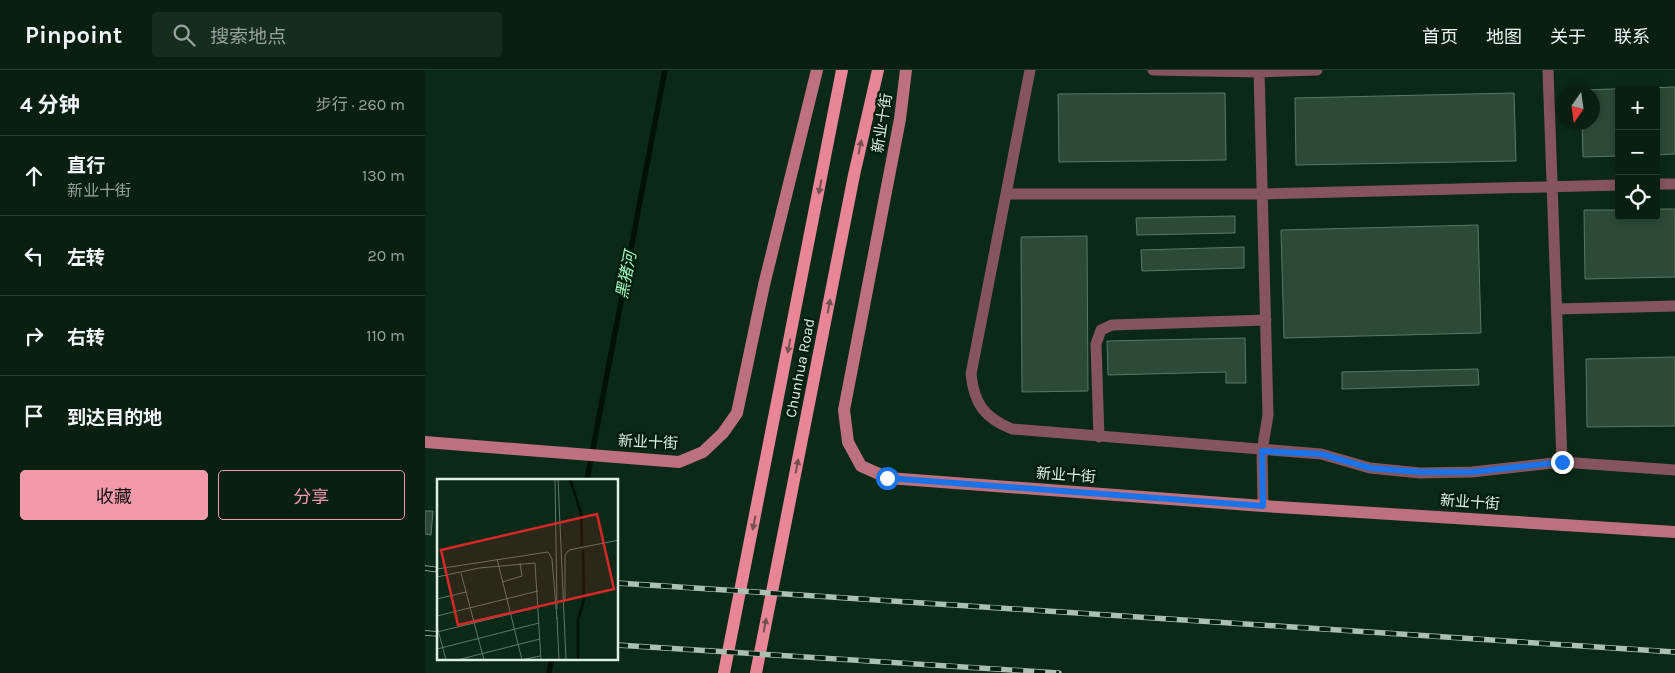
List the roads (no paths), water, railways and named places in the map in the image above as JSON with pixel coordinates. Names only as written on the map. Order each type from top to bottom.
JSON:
[{"type":"main road","name":"新业十街","points":[[425,442],[679,462],[703,452],[723,433],[737,413],[765,285],[817,70]]},
{"type":"main road","name":"Chunhua Road","points":[[724,673],[842,70]]},
{"type":"main road","name":"Chunhua Road","points":[[756,673],[856,166],[878,70]]},
{"type":"main road","name":"新业十街","points":[[906,70],[900,119],[844,410],[848,442],[861,466],[887,478],[1263,506],[1675,532]]},
{"type":"lane","points":[[1030,70],[971,374],[973,393],[982,410],[998,424],[1012,429],[1262,451],[1321,454],[1370,468],[1420,472],[1472,472],[1562,462],[1675,470]]},
{"type":"lane","points":[[1153,70],[1317,70]]},
{"type":"lane","points":[[1548,70],[1562,462]]},
{"type":"lane","points":[[1259,71],[1268,415],[1262,451],[1263,506]]},
{"type":"lane","points":[[1660,184],[1675,184]]},
{"type":"lane","points":[[1007,194],[1263,194],[1615,185]]},
{"type":"lane","points":[[1557,310],[1675,306]]},
{"type":"lane","points":[[1099,437],[1096,344],[1101,330],[1112,325],[1266,320]]},
{"type":"waterway","name":"黑猪河","points":[[587,479],[665,70]]},
{"type":"waterway","name":"黑猪河","points":[[549,673],[552,660]]},
{"type":"railway","points":[[425,568],[437,570]]},
{"type":"railway","points":[[619,583],[1675,652]]},
{"type":"railway","points":[[425,633],[437,634]]},
{"type":"railway","points":[[619,645],[1059,673]]}]
